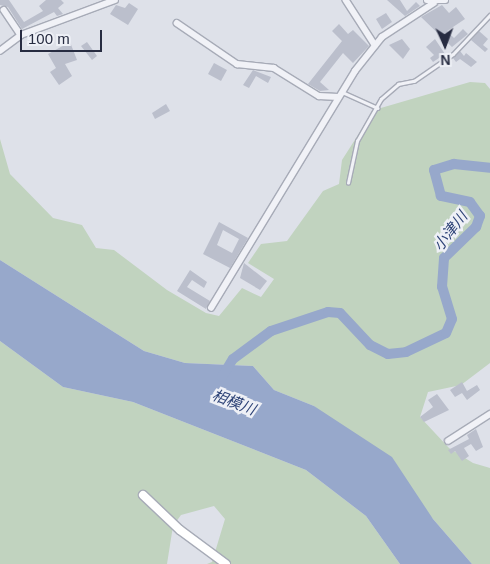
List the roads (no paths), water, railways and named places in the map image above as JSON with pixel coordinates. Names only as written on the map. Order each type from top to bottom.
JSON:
[{"type":"main road","points":[[143,495],[180,530],[226,564]]},
{"type":"street","points":[[0,51],[21,35],[97,3],[115,0]]},
{"type":"street","points":[[346,0],[375,45]]},
{"type":"street","points":[[427,0],[434,3]]},
{"type":"street","points":[[211,308],[340,95],[375,45],[434,3],[445,0]]},
{"type":"street","points":[[4,10],[21,35]]},
{"type":"street","points":[[177,22],[238,64],[274,68],[319,96],[340,95]]},
{"type":"street","points":[[448,441],[490,414]]},
{"type":"lane","points":[[348,183],[357,141],[378,108],[381,99],[398,84],[414,81],[453,54],[490,15]]},
{"type":"lane","points":[[340,95],[378,108]]},
{"type":"water","name":"相模川","points":[[0,260],[144,351],[185,363],[253,366],[274,390],[314,406],[392,457],[433,519],[472,564],[400,564],[366,516],[306,470],[133,402],[63,387],[0,341]]},
{"type":"waterway","name":"小津川","points":[[222,377],[233,359],[271,331],[328,312],[340,313],[370,345],[388,354],[406,352],[446,333],[452,319],[442,287],[444,258],[476,227],[480,216],[470,202],[441,196],[434,170],[454,164],[490,168]]}]
